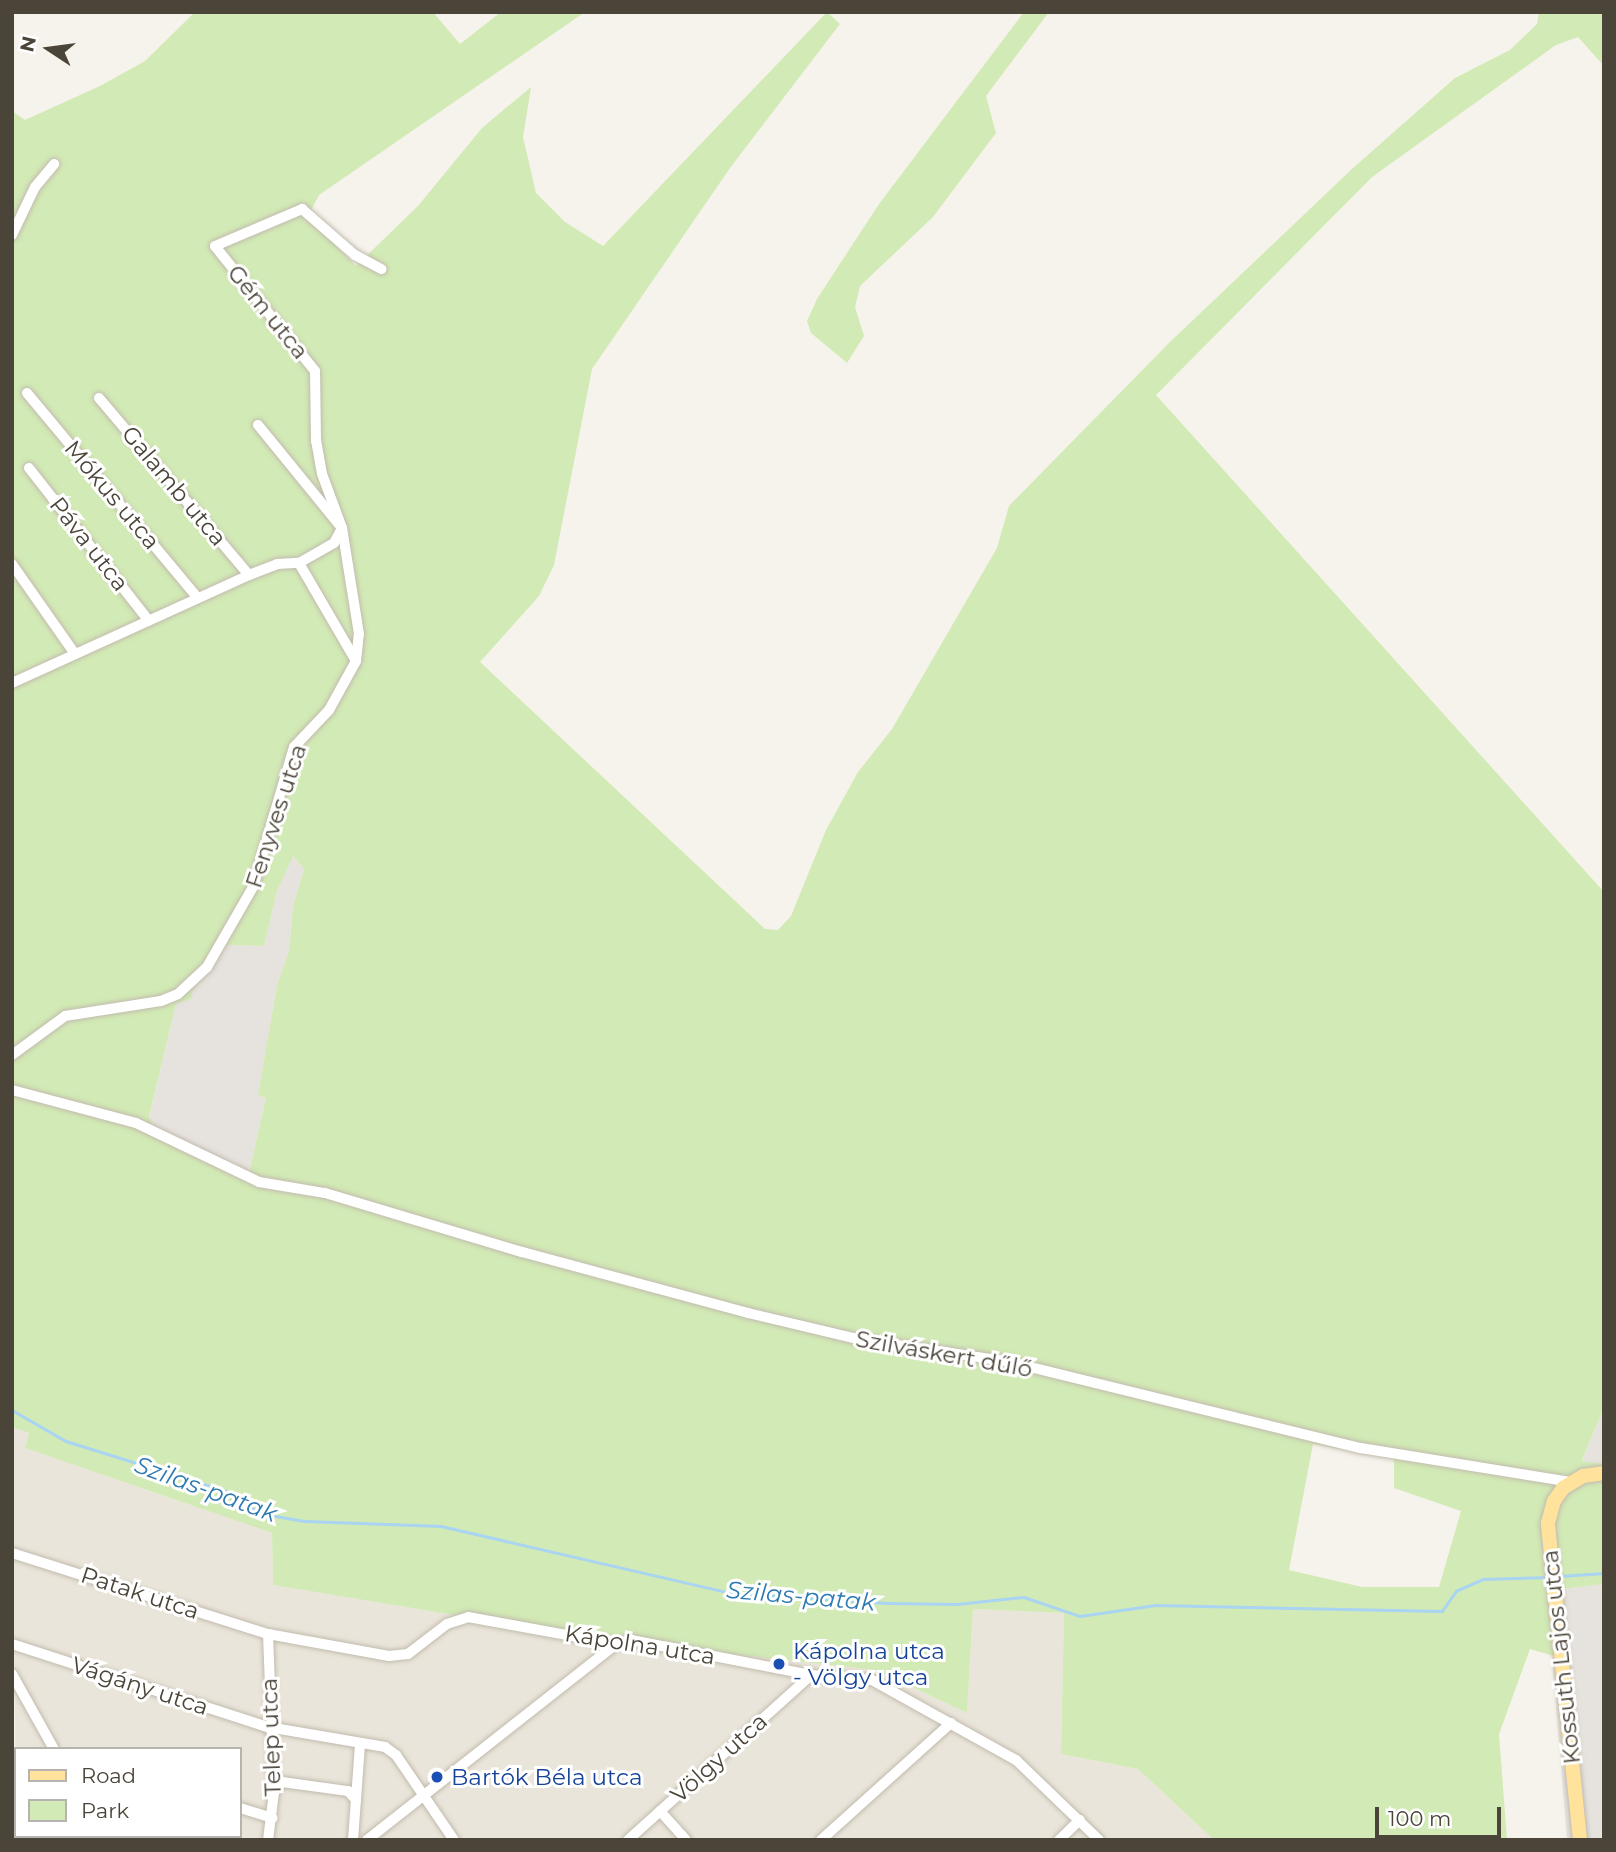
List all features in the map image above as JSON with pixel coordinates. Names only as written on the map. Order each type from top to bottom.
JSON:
[{"type":"main road","points":[[1571,1482],[1604,1474]]},
{"type":"main road","name":"Kossuth Lajos utca","points":[[1571,1482],[1559,1492],[1550,1511],[1553,1577],[1580,1840]]},
{"type":"street","points":[[12,235],[35,187],[54,164]]},
{"type":"street","name":"Gém utca","points":[[342,528],[322,474],[316,441],[315,372],[215,246],[280,214],[302,209],[355,255],[381,269]]},
{"type":"street","name":"Mókus utca","points":[[27,393],[197,597]]},
{"type":"street","name":"Galamb utca","points":[[99,398],[249,575]]},
{"type":"street","points":[[12,683],[197,597],[277,564],[299,563],[334,543],[342,528],[258,425]]},
{"type":"street","name":"Páva utca","points":[[29,468],[149,621]]},
{"type":"street","name":"Fenyves utca","points":[[12,1055],[65,1016],[161,1001],[178,994],[206,967],[253,887],[294,747],[329,710],[356,661],[359,634],[342,528]]},
{"type":"street","points":[[299,563],[356,661]]},
{"type":"street","points":[[12,564],[75,654]]},
{"type":"street","name":"Szilváskert dűlő","points":[[13,1090],[136,1123],[259,1182],[325,1193],[522,1252],[857,1339],[1010,1362],[1361,1448],[1571,1482]]},
{"type":"street","name":"Patak utca","points":[[12,1553],[268,1634]]},
{"type":"street","name":"Kápolna utca","points":[[268,1634],[403,1656],[447,1624],[468,1617],[616,1644],[631,1640],[811,1675],[872,1680],[1024,1766],[1098,1840]]},
{"type":"street","name":"Telep utca","points":[[268,1634],[268,1727],[274,1792],[273,1818],[268,1840]]},
{"type":"street","name":"Vágány utca","points":[[12,1644],[268,1727],[390,1750],[425,1795],[454,1840]]},
{"type":"street","points":[[367,1840],[616,1644]]},
{"type":"street","points":[[12,1674],[53,1747]]},
{"type":"street","name":"Völgy utca","points":[[628,1840],[811,1675]]},
{"type":"street","points":[[821,1840],[951,1723]]},
{"type":"street","points":[[353,1840],[360,1744]]},
{"type":"street","points":[[274,1792],[282,1782],[348,1791],[356,1800]]},
{"type":"street","points":[[242,1809],[273,1818]]},
{"type":"street","points":[[660,1811],[686,1840]]},
{"type":"street","points":[[1059,1840],[1080,1820]]},
{"type":"shaded area","points":[[292,855],[304,869],[293,906],[289,951],[277,985],[258,1095],[266,1098],[249,1173],[155,1129],[149,1118],[176,1004],[227,945],[264,946],[277,891]]},
{"type":"shaded area","points":[[1604,1407],[1604,1464],[1582,1462]]},
{"type":"shaded area","points":[[12,1427],[29,1433],[25,1448],[272,1533],[273,1585],[605,1640],[876,1670],[967,1713],[973,1609],[1064,1613],[1061,1754],[1138,1769],[1214,1840],[20,1840],[19,1838],[242,1838],[242,1747],[15,1747]]},
{"type":"shaded area","points":[[1604,1584],[1604,1840],[1567,1840],[1552,1657],[1571,1661],[1562,1589]]},
{"type":"green space","points":[[195,12],[433,12],[460,44],[501,12],[585,12],[319,195],[308,216],[356,266],[418,206],[482,128],[531,87],[523,137],[536,193],[565,222],[603,246],[827,12],[840,24],[730,168],[592,369],[554,565],[539,596],[480,662],[765,929],[778,930],[791,916],[826,830],[858,772],[892,729],[997,548],[1009,506],[1170,342],[1353,168],[1455,78],[1510,50],[1537,24],[1539,12],[1604,12],[1604,66],[1578,37],[1556,45],[1372,177],[1156,395],[1604,892],[1604,1407],[1582,1461],[1604,1464],[1604,1584],[1562,1589],[1571,1661],[1530,1649],[1499,1734],[1507,1840],[1214,1840],[1138,1769],[1061,1754],[1064,1613],[973,1609],[967,1713],[876,1670],[605,1640],[273,1585],[272,1533],[25,1448],[29,1433],[12,1427],[12,111],[25,120],[100,86],[145,61]],"holes":[[[293,856],[304,869],[293,906],[289,951],[277,985],[258,1095],[266,1098],[249,1173],[155,1129],[149,1117],[176,1004],[191,999],[193,990],[227,945],[264,946],[277,891]],[[1313,1444],[1394,1459],[1394,1488],[1461,1511],[1439,1587],[1362,1587],[1289,1570]]]},
{"type":"green space","points":[[1024,12],[1049,12],[986,96],[996,133],[933,217],[860,286],[855,307],[864,336],[847,363],[811,333],[807,321],[817,299],[879,204]]},
{"type":"waterway","name":"Szilas-patak","points":[[12,1410],[66,1441],[236,1494],[258,1513],[305,1521],[441,1526],[732,1593],[888,1603],[957,1604],[1024,1597],[1080,1616],[1155,1605],[1442,1611],[1456,1591],[1483,1579],[1549,1577]]},
{"type":"waterway","name":"Szilas-patak","points":[[1560,1576],[1604,1573]]},
{"type":"place","name":"Kápolna utca - Völgy utca","points":[[779,1664]]},
{"type":"place","name":"Bartók Béla utca","points":[[437,1777]]}]
